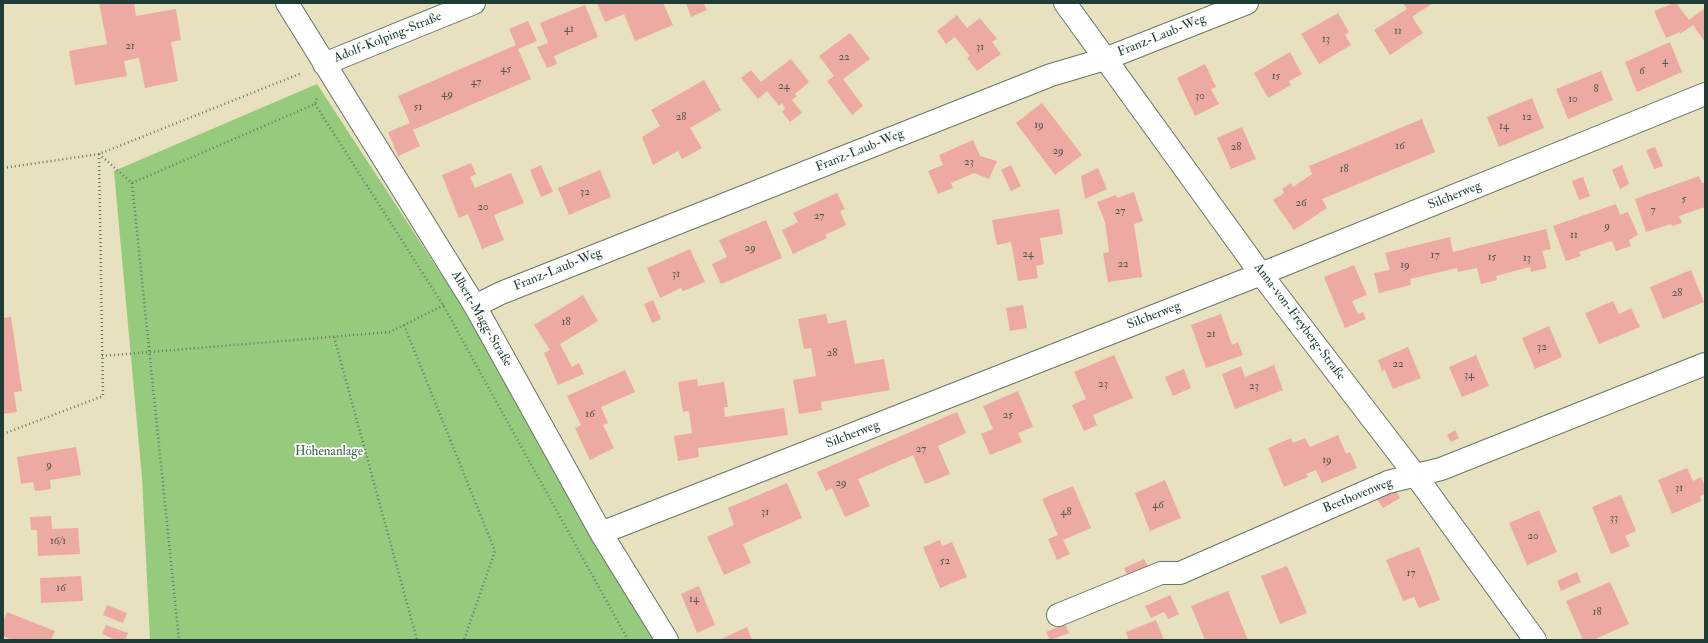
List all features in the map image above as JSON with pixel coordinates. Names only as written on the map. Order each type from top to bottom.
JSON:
[{"type":"street","name":"Albert-Magg-Straße","points":[[287,3],[471,300],[601,533],[667,640]]},
{"type":"street","name":"Adolf-Kolping-Straße","points":[[324,64],[474,3]]},
{"type":"street","name":"Anna-von-Freyberg-Straße","points":[[1065,3],[1261,274],[1416,476],[1535,640]]},
{"type":"street","name":"Franz-Laub-Weg","points":[[471,300],[500,293],[1051,75],[1105,59],[1247,3]]},
{"type":"street","name":"Silcherweg","points":[[601,533],[1261,274],[1705,94]]},
{"type":"street","name":"Beethovenweg","points":[[1058,616],[1161,573],[1180,573],[1388,482],[1441,470],[1705,364]]},
{"type":"path","points":[[324,64],[315,104],[443,305],[628,640]]},
{"type":"path","points":[[3,168],[99,154],[324,64]]},
{"type":"path","points":[[132,183],[315,104]]},
{"type":"path","points":[[99,154],[132,183],[178,640]]},
{"type":"path","points":[[3,434],[103,396],[99,154]]},
{"type":"path","points":[[102,356],[390,332],[443,305],[471,300]]},
{"type":"path","points":[[404,325],[495,551],[464,640]]},
{"type":"path","points":[[334,337],[416,640]]},
{"type":"green space","name":"Höhenanlage","points":[[317,84],[460,303],[655,640],[150,640],[142,478],[114,171]]},
{"type":"building","points":[[99,3],[134,3],[136,16],[176,9],[181,40],[171,42],[178,81],[145,88],[139,58],[124,61],[127,76],[75,85],[69,51],[107,44]]},
{"type":"building","points":[[597,3],[663,3],[673,25],[635,41],[624,14],[605,22]]},
{"type":"building","points":[[686,3],[708,3],[704,4],[707,10],[691,17]]},
{"type":"building","points":[[1403,3],[1433,3],[1412,17],[1423,33],[1390,55],[1374,30],[1407,9]]},
{"type":"building","points":[[1676,3],[1689,20],[1705,8],[1705,42],[1693,25],[1680,34],[1680,32],[1666,38],[1654,11]]},
{"type":"building","points":[[585,5],[598,37],[554,56],[557,64],[547,68],[537,47],[548,43],[540,23]]},
{"type":"building","points":[[1338,13],[1349,32],[1345,35],[1351,45],[1319,64],[1301,34]]},
{"type":"building","points":[[957,15],[967,28],[980,18],[997,39],[992,42],[1001,54],[977,71],[967,58],[970,56],[955,37],[946,44],[937,31]]},
{"type":"building","points":[[528,21],[537,41],[518,49],[531,79],[413,130],[420,146],[398,156],[388,132],[410,123],[398,96],[516,45],[509,29]]},
{"type":"building","points":[[850,33],[870,59],[843,79],[863,106],[852,115],[827,81],[834,76],[819,56]]},
{"type":"building","points":[[1670,42],[1682,72],[1637,92],[1625,62]]},
{"type":"building","points":[[1290,52],[1302,74],[1289,81],[1291,85],[1268,98],[1254,73]]},
{"type":"building","points":[[791,59],[809,82],[795,94],[797,96],[792,100],[802,113],[790,122],[782,112],[785,108],[782,103],[779,106],[767,91],[758,99],[741,78],[751,70],[761,82]]},
{"type":"building","points":[[1205,64],[1216,87],[1211,89],[1219,104],[1195,116],[1177,78]]},
{"type":"building","points":[[1601,71],[1613,100],[1568,119],[1556,89]]},
{"type":"building","points":[[704,80],[721,110],[690,128],[702,148],[682,159],[678,151],[653,165],[642,137],[660,126],[651,110]]},
{"type":"building","points":[[1532,98],[1544,128],[1499,147],[1487,117]]},
{"type":"building","points":[[1042,103],[1082,155],[1055,175],[1016,123]]},
{"type":"building","points":[[1422,119],[1435,152],[1322,199],[1327,208],[1294,230],[1273,200],[1284,193],[1282,189],[1291,183],[1293,187],[1312,174],[1309,166]]},
{"type":"building","points":[[1242,127],[1256,159],[1231,169],[1217,138]]},
{"type":"building","points":[[973,140],[980,156],[997,161],[989,179],[974,173],[951,183],[953,188],[938,194],[928,171],[943,165],[939,155]]},
{"type":"building","points":[[1655,147],[1663,166],[1654,169],[1646,150]]},
{"type":"building","points":[[471,163],[476,174],[470,177],[475,188],[511,173],[524,203],[494,215],[504,240],[482,249],[468,214],[459,218],[442,175]]},
{"type":"building","points":[[541,165],[553,192],[541,197],[530,170]]},
{"type":"building","points":[[1011,165],[1021,186],[1011,191],[1001,170]]},
{"type":"building","points":[[1622,165],[1629,184],[1620,189],[1612,170]]},
{"type":"building","points":[[1098,168],[1107,189],[1085,199],[1081,176]]},
{"type":"building","points":[[600,170],[611,197],[569,215],[558,188]]},
{"type":"building","points":[[1699,176],[1702,183],[1705,182],[1705,207],[1679,216],[1682,223],[1672,226],[1671,224],[1646,232],[1635,199]]},
{"type":"building","points":[[1583,177],[1590,196],[1579,200],[1572,181]]},
{"type":"building","points":[[1134,192],[1143,221],[1134,224],[1142,277],[1108,282],[1103,253],[1109,252],[1105,222],[1097,202],[1116,195],[1117,198]]},
{"type":"building","points":[[837,193],[845,209],[840,211],[846,225],[825,235],[827,238],[793,254],[782,230],[798,222],[793,213]]},
{"type":"building","points":[[1616,204],[1620,215],[1628,212],[1638,235],[1629,240],[1631,246],[1616,251],[1612,241],[1579,252],[1581,256],[1566,261],[1553,226]]},
{"type":"building","points":[[1059,209],[1063,234],[1040,238],[1044,264],[1036,266],[1038,278],[1018,281],[1011,242],[997,245],[992,220]]},
{"type":"building","points":[[766,220],[782,258],[721,284],[712,264],[727,257],[719,240]]},
{"type":"building","points":[[1546,229],[1551,249],[1542,251],[1547,268],[1531,272],[1530,267],[1496,276],[1497,280],[1481,284],[1477,268],[1458,272],[1457,268],[1410,279],[1411,285],[1379,293],[1374,273],[1390,270],[1385,253],[1450,237],[1453,252]]},
{"type":"building","points":[[690,249],[705,282],[683,291],[681,288],[660,298],[647,268]]},
{"type":"building","points":[[1354,265],[1367,295],[1352,301],[1358,314],[1363,312],[1366,319],[1345,328],[1324,277]]},
{"type":"building","points":[[1691,270],[1704,302],[1663,319],[1650,287]]},
{"type":"building","points":[[583,295],[598,321],[560,344],[572,367],[579,363],[584,374],[558,385],[544,353],[550,350],[534,325]]},
{"type":"building","points":[[653,300],[661,319],[652,323],[644,304]]},
{"type":"building","points":[[1613,301],[1619,314],[1631,308],[1640,327],[1599,344],[1585,313]]},
{"type":"building","points":[[1023,305],[1027,328],[1010,331],[1006,308]]},
{"type":"building","points":[[826,314],[828,324],[846,320],[855,364],[884,359],[890,390],[821,402],[822,410],[799,414],[793,380],[816,376],[811,348],[804,349],[798,319]]},
{"type":"building","points":[[1221,314],[1232,345],[1238,342],[1243,355],[1206,368],[1191,325]]},
{"type":"building","points":[[11,317],[22,391],[14,392],[17,412],[3,414],[3,318]]},
{"type":"building","points":[[1549,326],[1562,357],[1535,369],[1522,338]]},
{"type":"building","points":[[1408,347],[1421,378],[1393,389],[1385,370],[1382,371],[1378,360]]},
{"type":"building","points":[[1114,355],[1133,398],[1093,415],[1097,425],[1084,431],[1072,405],[1086,399],[1074,372]]},
{"type":"building","points":[[1476,355],[1489,386],[1462,397],[1449,367]]},
{"type":"building","points":[[1274,365],[1283,390],[1235,409],[1222,374],[1241,366],[1245,377]]},
{"type":"building","points":[[1184,369],[1191,388],[1173,396],[1165,377]]},
{"type":"building","points":[[625,370],[635,392],[601,407],[608,423],[603,425],[614,448],[590,460],[575,428],[581,425],[567,396]]},
{"type":"building","points":[[697,379],[698,386],[724,382],[728,407],[724,407],[725,417],[784,408],[788,435],[698,448],[699,457],[678,461],[674,436],[692,433],[689,411],[683,412],[678,382]]},
{"type":"building","points":[[1018,391],[1033,427],[1018,433],[1022,442],[990,455],[981,434],[993,429],[983,406]]},
{"type":"building","points":[[957,412],[966,433],[938,446],[950,474],[925,484],[913,455],[858,479],[870,506],[845,517],[832,488],[826,491],[817,472]]},
{"type":"building","points":[[1455,430],[1459,438],[1451,442],[1447,435]]},
{"type":"building","points":[[1338,435],[1346,454],[1350,452],[1357,468],[1322,483],[1316,470],[1306,474],[1308,477],[1284,487],[1268,448],[1291,438],[1293,443],[1305,438],[1310,447]]},
{"type":"building","points":[[76,447],[81,475],[50,480],[51,489],[35,491],[33,482],[21,484],[17,457]]},
{"type":"building","points":[[1687,468],[1693,481],[1701,477],[1705,486],[1705,494],[1700,496],[1701,501],[1672,514],[1658,480]]},
{"type":"building","points":[[1165,480],[1181,518],[1150,531],[1135,493]]},
{"type":"building","points":[[787,483],[802,518],[743,544],[751,563],[724,575],[707,537],[734,525],[728,508]]},
{"type":"building","points":[[1073,486],[1091,528],[1063,540],[1070,554],[1057,560],[1048,539],[1058,535],[1042,499]]},
{"type":"building","points":[[1395,489],[1400,498],[1383,508],[1377,499]]},
{"type":"building","points":[[1621,495],[1636,531],[1625,536],[1630,546],[1611,554],[1592,507]]},
{"type":"building","points":[[1539,510],[1557,552],[1527,565],[1509,523]]},
{"type":"building","points":[[51,516],[52,529],[78,528],[80,554],[38,556],[37,530],[31,530],[30,517]]},
{"type":"building","points":[[940,540],[942,546],[952,542],[967,577],[940,588],[923,547]]},
{"type":"building","points":[[1419,547],[1440,600],[1419,608],[1414,597],[1403,601],[1386,560]]},
{"type":"building","points":[[1144,559],[1149,568],[1128,577],[1124,568]]},
{"type":"building","points":[[1287,566],[1307,613],[1280,624],[1261,576]]},
{"type":"building","points":[[1577,572],[1581,582],[1561,591],[1557,581]]},
{"type":"building","points":[[81,576],[83,601],[41,603],[40,578]]},
{"type":"building","points":[[1610,582],[1629,624],[1593,640],[1583,640],[1566,601]]},
{"type":"building","points":[[699,586],[715,625],[697,633],[681,594]]},
{"type":"building","points":[[1228,591],[1248,640],[1205,640],[1191,606]]},
{"type":"building","points":[[1170,595],[1179,614],[1168,619],[1164,612],[1151,618],[1145,606]]},
{"type":"building","points":[[107,605],[127,613],[123,623],[103,615]]},
{"type":"building","points":[[7,612],[55,631],[51,640],[12,640],[3,636],[3,622]]},
{"type":"building","points":[[1156,620],[1164,640],[1129,640],[1126,632]]},
{"type":"building","points":[[1065,624],[1069,633],[1050,640],[1046,632]]},
{"type":"building","points":[[106,625],[128,633],[125,640],[116,640],[102,634]]},
{"type":"building","points":[[747,627],[752,640],[719,640]]}]
